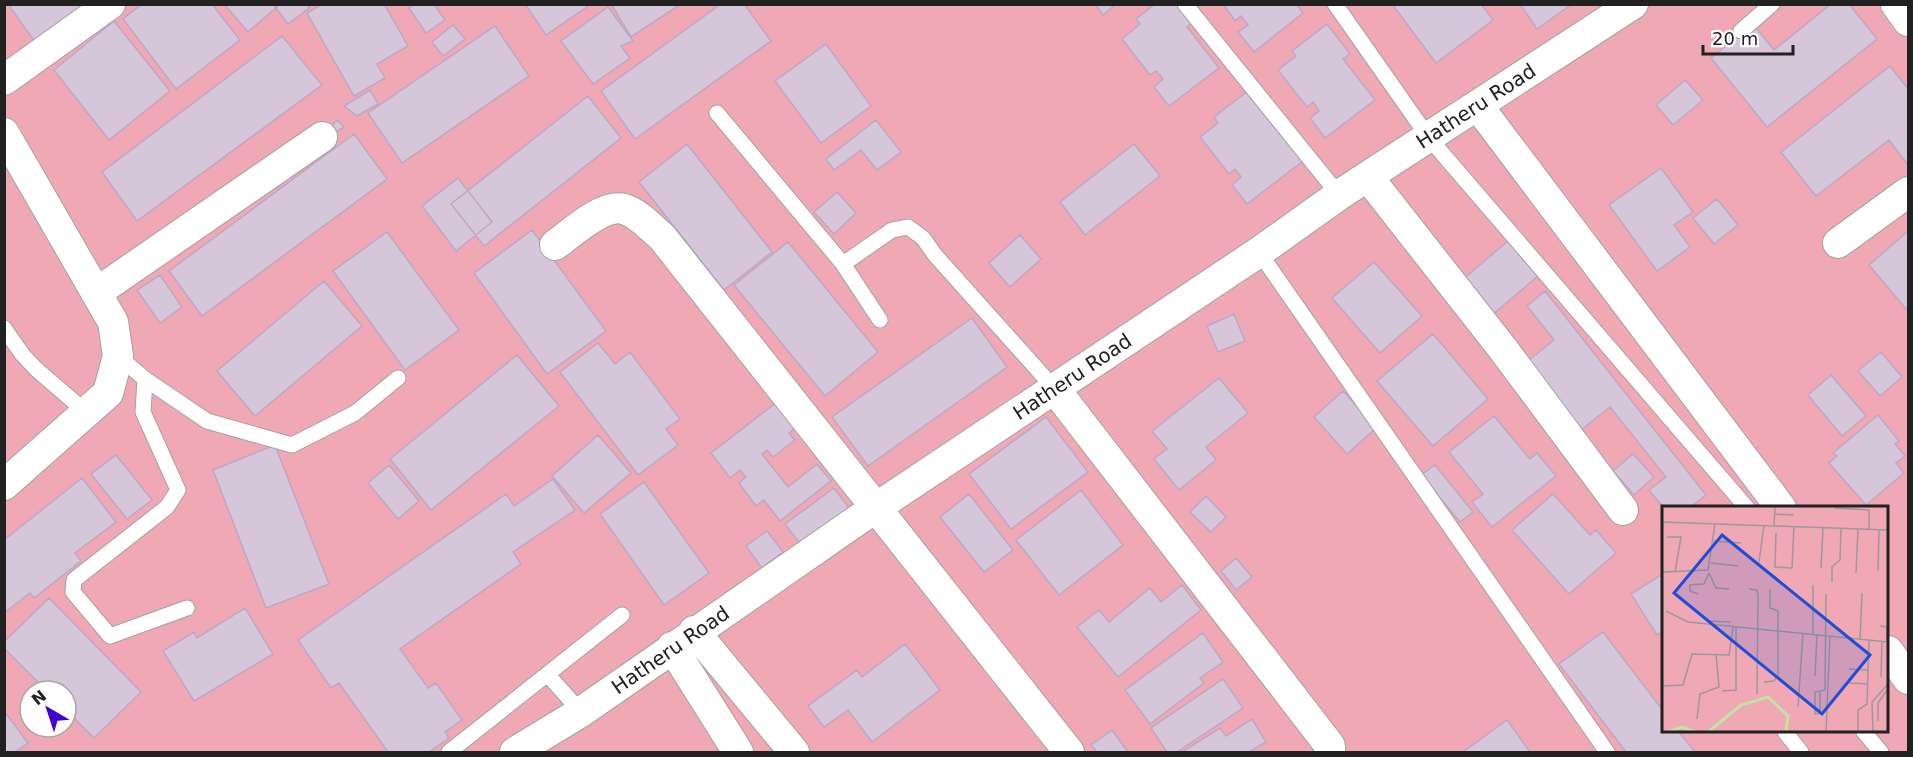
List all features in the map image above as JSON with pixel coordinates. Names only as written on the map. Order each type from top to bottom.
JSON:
[{"type":"street","points":[[4,80],[110,4]]},
{"type":"street","name":"Hatheru Road","points":[[514,753],[581,711],[875,508],[1259,252],[1339,195],[1633,4]]},
{"type":"street","points":[[1896,4],[1908,21]]},
{"type":"street","points":[[1478,106],[1779,506]]},
{"type":"street","points":[[4,133],[113,322],[118,356],[108,393],[4,485]]},
{"type":"street","points":[[96,293],[322,137]]},
{"type":"street","points":[[1368,177],[1503,349],[1623,510]]},
{"type":"street","points":[[1838,243],[1908,192]]},
{"type":"street","points":[[555,245],[603,210],[623,208],[663,237],[1069,753]]},
{"type":"street","points":[[1054,388],[1330,746],[1330,753]]},
{"type":"street","points":[[683,639],[738,753]]},
{"type":"street","points":[[683,639],[794,753]]},
{"type":"street","points":[[1889,654],[1908,679]]},
{"type":"lane","points":[[1185,4],[1339,195]]},
{"type":"lane","points":[[1335,4],[1429,138],[1745,506]]},
{"type":"lane","points":[[1741,31],[1773,4]]},
{"type":"lane","points":[[717,112],[843,264],[880,320]]},
{"type":"lane","points":[[843,264],[892,230],[908,227],[923,238],[935,255],[1054,388]]},
{"type":"lane","points":[[1259,252],[1606,752]]},
{"type":"lane","points":[[4,328],[22,354],[36,369],[86,412]]},
{"type":"lane","points":[[118,356],[145,379],[207,421],[292,445],[355,413],[398,378]]},
{"type":"lane","points":[[145,379],[143,412],[178,490],[166,507],[74,579],[73,592],[110,636],[188,608]]},
{"type":"lane","points":[[449,753],[621,615]]},
{"type":"lane","points":[[548,675],[581,711]]},
{"type":"lane","points":[[1786,733],[1801,753]]},
{"type":"lane","points":[[1865,733],[1881,753]]},
{"type":"shaded area","points":[[4,5],[1908,5],[1908,752],[5,752]]},
{"type":"building","points":[[8,4],[86,4],[35,42]]},
{"type":"building","points":[[142,4],[212,4],[240,40],[176,89],[123,19]]},
{"type":"building","points":[[224,4],[275,4],[277,7],[248,32]]},
{"type":"building","points":[[273,4],[307,4],[309,8],[288,24]]},
{"type":"building","points":[[322,4],[384,4],[408,46],[377,64],[385,78],[354,96],[307,13]]},
{"type":"building","points":[[414,4],[434,4],[445,20],[426,33],[409,8]]},
{"type":"building","points":[[525,4],[591,4],[546,35]]},
{"type":"building","points":[[611,4],[681,4],[631,37]]},
{"type":"building","points":[[721,4],[744,4],[771,41],[635,139],[601,91]]},
{"type":"building","points":[[1095,4],[1116,4],[1103,15]]},
{"type":"building","points":[[1155,4],[1180,4],[1194,22],[1187,27],[1219,68],[1169,106],[1154,87],[1163,79],[1156,71],[1150,75],[1122,39],[1140,24],[1136,19]]},
{"type":"building","points":[[1223,4],[1296,4],[1303,13],[1254,52],[1238,32],[1248,25],[1241,16],[1235,21]]},
{"type":"building","points":[[1392,4],[1481,4],[1493,20],[1436,63]]},
{"type":"building","points":[[1520,4],[1572,4],[1537,29]]},
{"type":"building","points":[[1831,4],[1849,4],[1877,39],[1767,127],[1711,58],[1753,24],[1774,50]]},
{"type":"building","points":[[608,7],[633,41],[621,46],[630,58],[593,84],[561,41]]},
{"type":"building","points":[[114,21],[170,91],[109,140],[54,70]]},
{"type":"building","points":[[1327,24],[1350,54],[1343,59],[1375,100],[1325,138],[1310,118],[1319,111],[1313,102],[1307,107],[1278,70],[1296,56],[1292,51]]},
{"type":"building","points":[[453,25],[465,39],[443,56],[432,42]]},
{"type":"building","points":[[495,26],[529,76],[402,163],[368,113]]},
{"type":"building","points":[[282,36],[322,85],[137,221],[102,172]]},
{"type":"building","points":[[826,44],[871,106],[821,143],[775,81]]},
{"type":"building","points":[[1890,66],[1908,89],[1908,165],[1889,140],[1816,196],[1781,152]]},
{"type":"building","points":[[1685,80],[1703,100],[1673,125],[1656,105]]},
{"type":"building","points":[[370,90],[378,104],[357,116],[344,106]]},
{"type":"building","points":[[1248,91],[1303,161],[1247,204],[1232,185],[1241,177],[1235,169],[1229,174],[1200,137],[1218,123],[1214,117]]},
{"type":"building","points":[[588,96],[621,138],[484,246],[451,204]]},
{"type":"building","points":[[337,120],[344,127],[336,132],[331,127]]},
{"type":"building","points":[[876,120],[901,152],[877,170],[861,150],[834,170],[826,159]]},
{"type":"building","points":[[354,134],[387,179],[202,316],[169,271]]},
{"type":"building","points":[[687,144],[772,252],[724,290],[639,182]]},
{"type":"building","points":[[1134,144],[1160,176],[1085,235],[1060,202]]},
{"type":"building","points":[[1661,168],[1693,212],[1674,225],[1690,247],[1657,271],[1609,205]]},
{"type":"building","points":[[458,178],[492,222],[456,251],[422,206]]},
{"type":"building","points":[[837,192],[856,213],[834,234],[814,212]]},
{"type":"building","points":[[1717,199],[1738,225],[1714,244],[1693,218]]},
{"type":"building","points":[[532,230],[606,331],[547,374],[474,273]]},
{"type":"building","points":[[1908,231],[1908,306],[1906,309],[1869,265]]},
{"type":"building","points":[[387,232],[459,330],[405,370],[333,271]]},
{"type":"building","points":[[1020,235],[1041,259],[1010,287],[989,263]]},
{"type":"building","points":[[1508,241],[1538,276],[1492,315],[1462,280]]},
{"type":"building","points":[[788,242],[878,352],[825,396],[734,285]]},
{"type":"building","points":[[1374,262],[1422,316],[1380,353],[1332,298]]},
{"type":"building","points":[[160,275],[182,307],[160,323],[137,290]]},
{"type":"building","points":[[324,281],[362,326],[255,416],[217,371]]},
{"type":"building","points":[[1545,291],[1706,495],[1692,506],[1662,506],[1649,490],[1666,477],[1610,407],[1581,430],[1527,362],[1554,340],[1527,306]]},
{"type":"building","points":[[1234,314],[1245,341],[1218,352],[1207,326]]},
{"type":"building","points":[[972,318],[1007,367],[868,466],[832,417]]},
{"type":"building","points":[[1433,334],[1488,399],[1433,446],[1377,381]]},
{"type":"building","points":[[598,343],[615,364],[630,352],[680,419],[666,429],[678,445],[638,475],[560,372]]},
{"type":"building","points":[[1881,352],[1902,377],[1880,396],[1858,371]]},
{"type":"building","points":[[517,355],[559,406],[431,510],[390,459]]},
{"type":"building","points":[[1831,375],[1866,416],[1842,436],[1808,395]]},
{"type":"building","points":[[1219,378],[1248,413],[1206,447],[1216,460],[1179,490],[1154,459],[1167,449],[1152,431]]},
{"type":"building","points":[[1343,391],[1376,428],[1347,454],[1314,417]]},
{"type":"building","points":[[782,398],[802,422],[789,433],[795,440],[773,457],[767,450],[762,454],[788,487],[817,464],[831,481],[780,521],[764,500],[756,506],[739,483],[746,477],[740,470],[730,478],[711,453]]},
{"type":"building","points":[[1878,415],[1899,441],[1895,444],[1905,456],[1896,463],[1904,473],[1866,505],[1829,463],[1837,456],[1833,453]]},
{"type":"building","points":[[1494,416],[1530,459],[1537,453],[1556,476],[1492,527],[1472,502],[1483,494],[1449,452]]},
{"type":"building","points":[[1046,417],[1088,472],[1011,529],[969,474]]},
{"type":"building","points":[[598,435],[631,473],[584,513],[552,476]]},
{"type":"building","points":[[275,445],[329,584],[266,608],[213,470]]},
{"type":"building","points":[[1633,454],[1654,477],[1634,495],[1613,471]]},
{"type":"building","points":[[116,455],[152,500],[127,519],[91,474]]},
{"type":"building","points":[[389,465],[419,501],[398,519],[368,483]]},
{"type":"building","points":[[1435,465],[1473,512],[1460,522],[1421,475]]},
{"type":"building","points":[[82,478],[116,522],[75,553],[81,561],[34,598],[30,593],[4,613],[4,540]]},
{"type":"building","points":[[553,479],[575,510],[513,552],[521,564],[400,649],[428,688],[436,683],[462,720],[445,732],[449,738],[429,752],[388,752],[339,683],[331,688],[298,640],[506,494],[514,506]]},
{"type":"building","points":[[644,482],[709,573],[664,605],[600,514]]},
{"type":"building","points":[[834,488],[851,511],[802,546],[785,524]]},
{"type":"building","points":[[1081,490],[1123,545],[1059,595],[1016,540]]},
{"type":"building","points":[[969,494],[1013,550],[984,572],[940,517]]},
{"type":"building","points":[[1553,494],[1590,535],[1596,530],[1616,553],[1569,594],[1512,530]]},
{"type":"building","points":[[1206,496],[1226,517],[1211,532],[1190,512]]},
{"type":"building","points":[[767,531],[783,552],[762,568],[746,546]]},
{"type":"building","points":[[1236,558],[1252,577],[1236,590],[1221,571]]},
{"type":"building","points":[[1662,574],[1662,632],[1657,635],[1631,594]]},
{"type":"building","points":[[1182,585],[1201,610],[1118,677],[1077,627],[1099,610],[1109,622],[1150,588],[1161,602]]},
{"type":"building","points":[[49,598],[141,692],[94,738],[78,722],[78,679],[35,679],[4,648],[4,642]]},
{"type":"building","points":[[245,608],[273,654],[194,701],[163,651],[194,632],[197,638]]},
{"type":"building","points":[[1603,632],[1662,709],[1662,733],[1680,733],[1695,752],[1626,752],[1559,664]]},
{"type":"building","points":[[1203,633],[1223,662],[1200,678],[1204,683],[1150,724],[1125,690]]},
{"type":"building","points":[[905,644],[940,690],[872,742],[848,710],[824,727],[808,706],[857,670],[862,677]]},
{"type":"building","points":[[1223,679],[1243,708],[1177,752],[1167,752],[1151,728]]},
{"type":"building","points":[[4,711],[18,730],[18,739],[25,739],[28,743],[15,752],[4,752]]},
{"type":"building","points":[[1252,719],[1266,742],[1249,752],[1182,752],[1220,728],[1226,736]]},
{"type":"building","points":[[1507,720],[1530,752],[1463,752]]},
{"type":"building","points":[[1112,730],[1128,752],[1097,752],[1091,745]]}]
